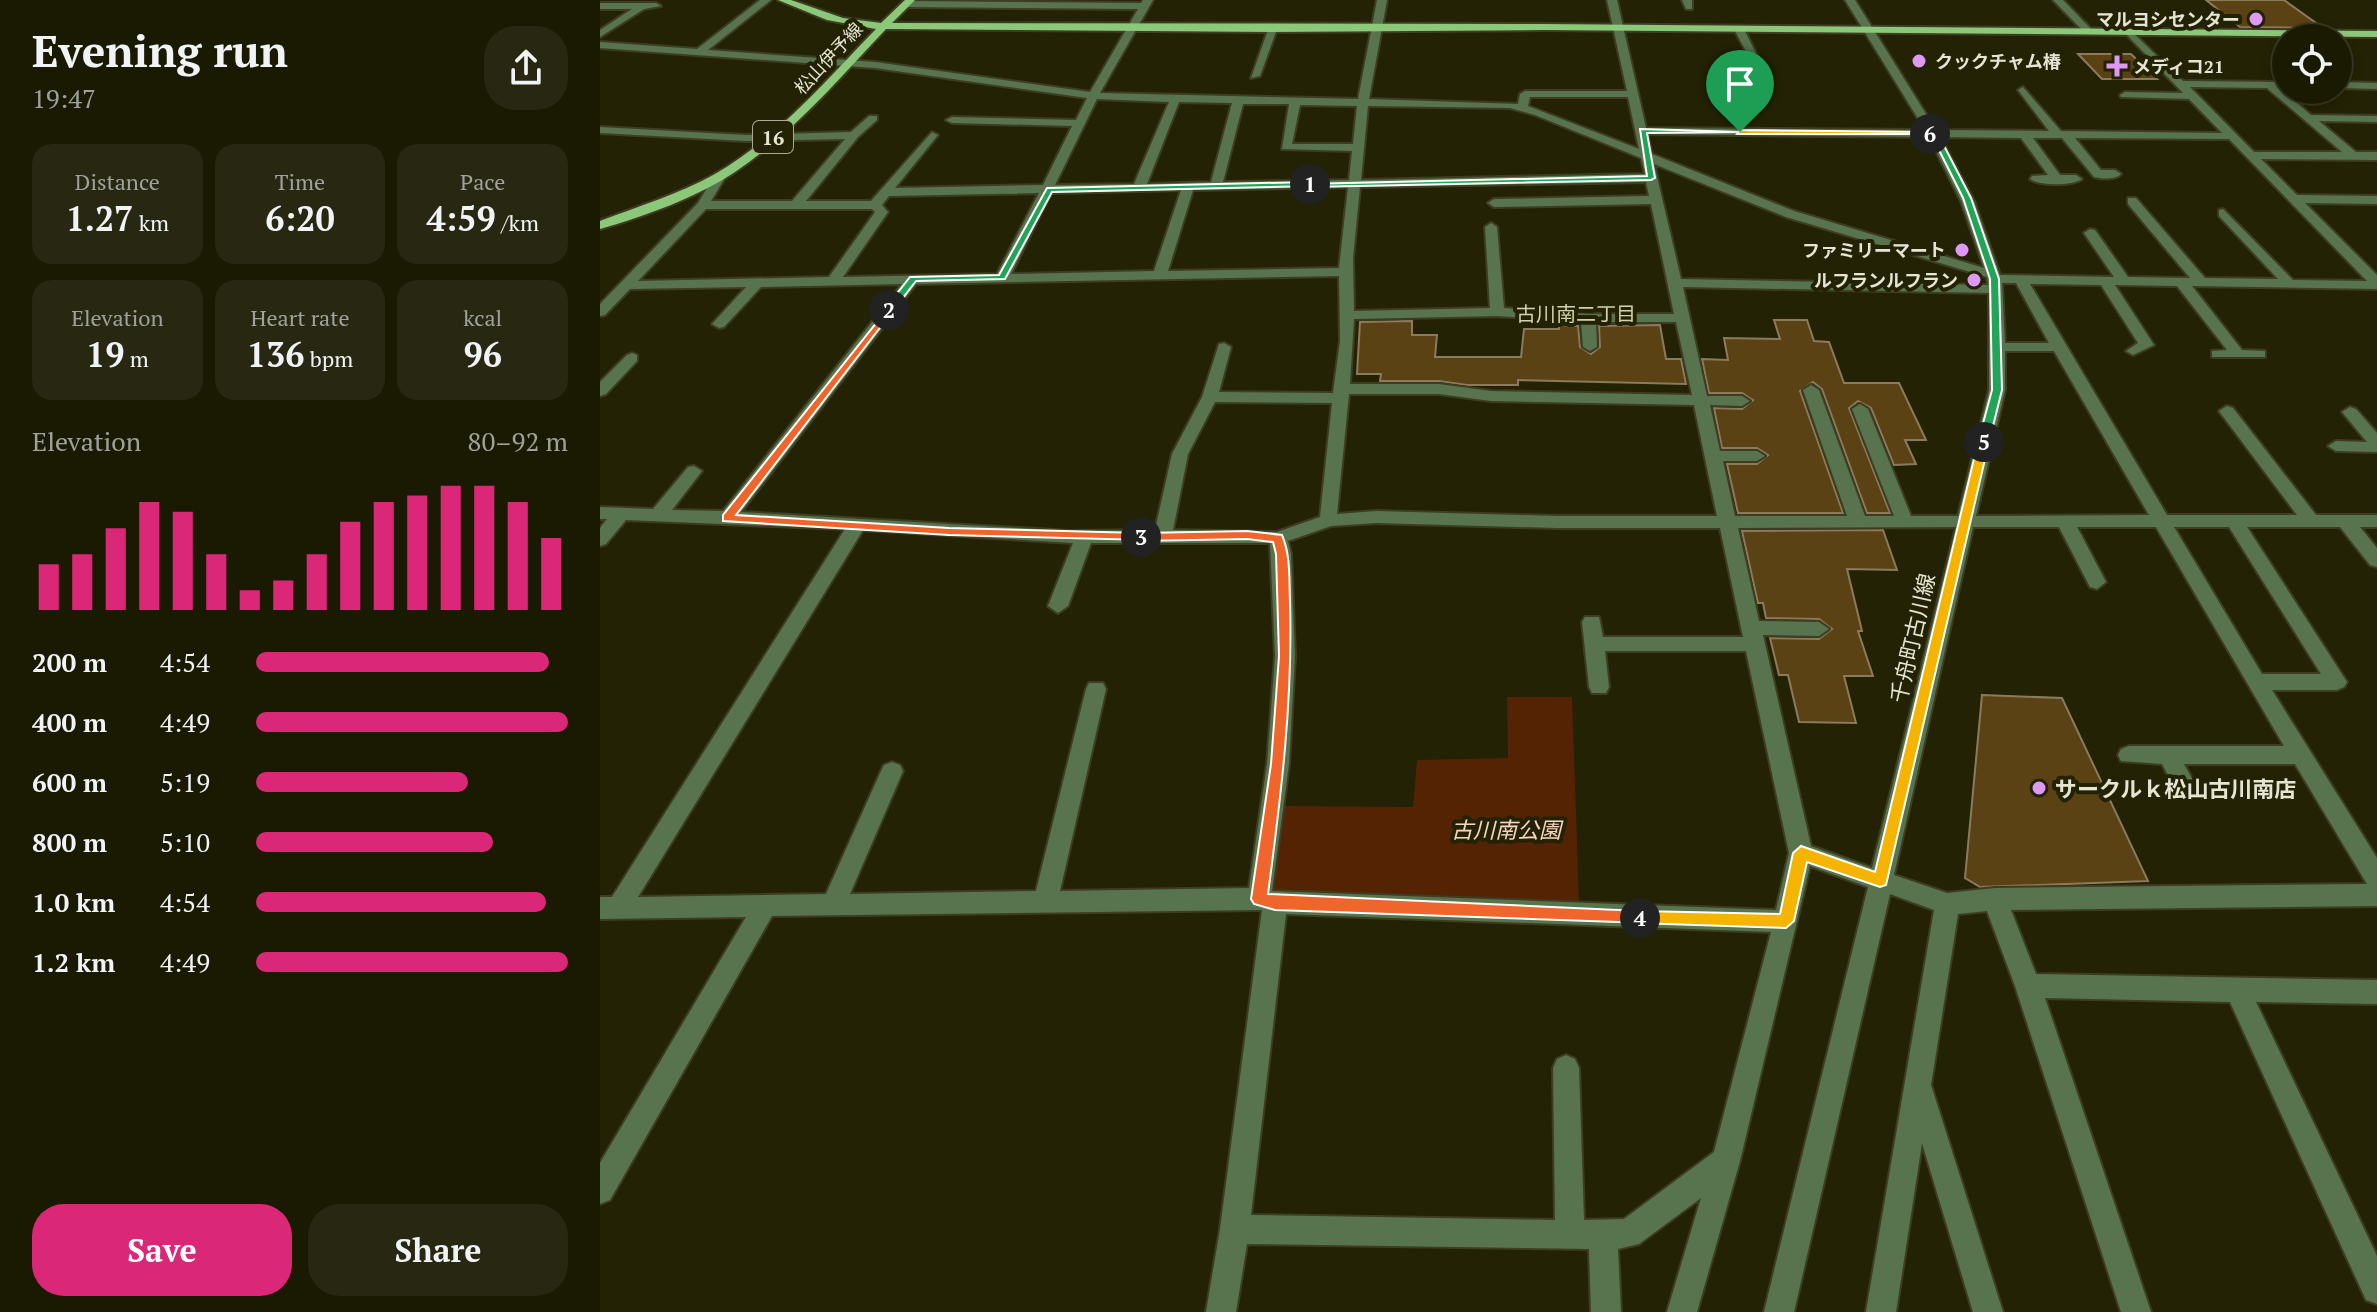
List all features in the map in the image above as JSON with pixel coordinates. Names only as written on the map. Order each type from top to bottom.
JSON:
[{"type":"main road","points":[[783,0],[822,18],[849,25],[882,26],[1129,29],[1620,27],[2377,34]]},
{"type":"main road","name":"松山伊予線","points":[[600,225],[720,176],[774,136],[824,92],[882,26],[908,2]]},
{"type":"street","points":[[699,52],[766,0]]},
{"type":"street","points":[[1329,520],[1328,501],[1347,341],[1346,272],[1354,184],[1363,103],[1382,0]]},
{"type":"street","points":[[1612,0],[1801,853],[1726,1161],[1682,1312]]},
{"type":"street","name":"千舟町古川線","points":[[1779,1312],[1997,390],[1994,281],[1967,198],[1935,134],[1850,0]]},
{"type":"street","points":[[2058,0],[2089,32]]},
{"type":"street","points":[[908,2],[1146,3]]},
{"type":"street","points":[[1002,278],[1129,29],[1146,3]]},
{"type":"street","points":[[600,6],[656,6]]},
{"type":"street","points":[[600,34],[642,6]]},
{"type":"street","points":[[1255,76],[1272,29]]},
{"type":"street","points":[[1739,29],[1761,70]]},
{"type":"street","points":[[2129,32],[2377,284]]},
{"type":"street","points":[[600,45],[850,63],[1094,97],[1521,107],[1790,214],[1994,281]]},
{"type":"street","points":[[2181,84],[2270,85],[2353,156]]},
{"type":"street","points":[[2352,85],[2377,86]]},
{"type":"street","points":[[2023,90],[2098,174],[2115,174]]},
{"type":"street","points":[[1521,107],[1525,103],[1525,94],[1635,94]]},
{"type":"street","points":[[2125,95],[2193,96]]},
{"type":"street","points":[[1139,187],[1175,100]]},
{"type":"street","points":[[1216,186],[1238,101]]},
{"type":"street","points":[[1295,102],[1286,147],[1358,148]]},
{"type":"street","points":[[796,205],[854,135],[873,118]]},
{"type":"street","points":[[2308,118],[2377,119]]},
{"type":"street","points":[[952,120],[1082,123]]},
{"type":"street","points":[[600,130],[774,136],[854,135]]},
{"type":"street","points":[[1642,131],[2232,136]]},
{"type":"street","points":[[2024,134],[2057,179]]},
{"type":"street","points":[[875,205],[932,135]]},
{"type":"street","points":[[2251,155],[2377,156]]},
{"type":"street","points":[[600,312],[607,298],[626,285],[703,205],[720,176]]},
{"type":"street","points":[[885,192],[1651,178]]},
{"type":"street","points":[[2036,179],[2076,179]]},
{"type":"street","points":[[1160,275],[1188,187]]},
{"type":"street","points":[[2295,199],[2377,200]]},
{"type":"street","points":[[1494,203],[1657,200]]},
{"type":"street","points":[[2359,200],[2377,216]]},
{"type":"street","points":[[2132,201],[2201,282]]},
{"type":"street","points":[[703,205],[875,205],[882,212],[833,281]]},
{"type":"street","points":[[2223,213],[2290,284]]},
{"type":"street","points":[[1491,227],[1498,247],[1497,312]]},
{"type":"street","points":[[2090,233],[2124,281]]},
{"type":"street","points":[[626,285],[1346,272]]},
{"type":"street","points":[[727,518],[913,279]]},
{"type":"street","points":[[2020,279],[2256,682],[2377,879]]},
{"type":"street","points":[[1675,283],[2020,279],[2377,284]]},
{"type":"street","points":[[2105,281],[2147,345],[2133,351]]},
{"type":"street","points":[[2181,282],[2238,354]]},
{"type":"street","points":[[719,324],[757,283]]},
{"type":"street","points":[[1347,315],[1497,312],[1588,318],[1683,318]]},
{"type":"street","points":[[1588,318],[1590,347]]},
{"type":"street","points":[[1163,537],[1180,454],[1210,397],[1224,347]]},
{"type":"street","points":[[1996,347],[2059,347]]},
{"type":"street","points":[[2217,354],[2260,354]]},
{"type":"street","points":[[600,391],[632,358]]},
{"type":"street","points":[[1210,397],[1439,389],[1491,396],[1742,401]]},
{"type":"street","points":[[1811,390],[1858,522]]},
{"type":"street","points":[[1860,409],[1905,522]]},
{"type":"street","points":[[2227,411],[2312,522]]},
{"type":"street","points":[[2350,412],[2377,445]]},
{"type":"street","points":[[2336,446],[2377,445]]},
{"type":"street","points":[[1713,456],[1757,456]]},
{"type":"street","points":[[659,514],[694,471]]},
{"type":"street","points":[[600,513],[1084,537],[1247,535],[1278,538],[1329,520],[1376,517],[1728,522],[2377,521]]},
{"type":"street","points":[[600,540],[622,513]]},
{"type":"street","points":[[2065,522],[2097,582]]},
{"type":"street","points":[[2235,522],[2337,682],[2256,682]]},
{"type":"street","points":[[2346,522],[2377,561]]},
{"type":"street","points":[[609,908],[856,526]]},
{"type":"street","points":[[1058,606],[1084,537]]},
{"type":"street","points":[[1221,1312],[1235,1229],[1278,764],[1285,656],[1282,554],[1278,538]]},
{"type":"street","points":[[1592,622],[1599,687]]},
{"type":"street","points":[[1595,644],[1751,636],[1819,629]]},
{"type":"street","points":[[1045,902],[1096,689]]},
{"type":"street","points":[[2129,755],[2301,755]]},
{"type":"street","points":[[2168,755],[2184,784]]},
{"type":"street","points":[[833,905],[892,771]]},
{"type":"street","points":[[1801,853],[1947,904],[1995,899],[2377,895]]},
{"type":"street","points":[[1995,899],[2028,986],[2136,1312]]},
{"type":"street","points":[[609,908],[1267,901],[1786,921]]},
{"type":"street","points":[[1881,1312],[1947,904]]},
{"type":"street","points":[[600,1190],[765,906]]},
{"type":"street","points":[[2028,986],[2377,992]]},
{"type":"street","points":[[2237,989],[2377,1289]]},
{"type":"street","points":[[1566,1068],[1570,1235]]},
{"type":"street","points":[[1918,1084],[1988,1312]]},
{"type":"street","points":[[1235,1229],[1629,1234],[1726,1161]]},
{"type":"street","points":[[1603,1234],[1606,1312]]},
{"type":"green space","name":"古川南公園","points":[[1507,697],[1572,697],[1579,902],[1274,890],[1283,806],[1413,807],[1417,760],[1508,758]]},
{"type":"building","name":"マルヨシセンター","points":[[2206,0],[2284,0],[2317,24],[2272,24],[2272,27],[2240,27]]},
{"type":"building","name":"メディコ21","points":[[2078,54],[2131,54],[2157,79],[2102,79]]},
{"type":"building","points":[[1774,320],[1807,320],[1814,341],[1829,342],[1844,383],[1899,383],[1926,440],[1905,440],[1916,464],[1894,465],[1871,408],[1858,401],[1849,408],[1890,513],[1867,513],[1822,389],[1813,382],[1800,391],[1843,513],[1738,513],[1727,464],[1757,464],[1768,455],[1757,448],[1722,448],[1714,408],[1742,409],[1753,400],[1742,393],[1709,393],[1702,359],[1728,360],[1724,338],[1780,339]]},
{"type":"building","points":[[1412,321],[1412,335],[1437,335],[1435,357],[1521,357],[1524,329],[1559,329],[1559,325],[1578,326],[1580,347],[1591,354],[1600,347],[1599,326],[1660,325],[1666,359],[1681,359],[1686,384],[1518,380],[1518,385],[1467,385],[1439,381],[1380,381],[1381,374],[1357,374],[1360,322]]},
{"type":"building","points":[[1883,530],[1897,570],[1847,569],[1862,631],[1858,631],[1873,676],[1844,676],[1856,723],[1799,722],[1788,675],[1779,675],[1770,638],[1819,639],[1832,629],[1819,619],[1766,618],[1763,603],[1758,603],[1742,531]]},
{"type":"building","name":"サークルｋ松山古川南店","points":[[1982,695],[2062,698],[2148,881],[1980,887],[1965,878]]},
{"type":"place","name":"マルヨシセンター","points":[[2256,19]]},
{"type":"place","name":"クックチャム椿","points":[[1919,61]]},
{"type":"place","name":"メディコ21","points":[[2117,66]]},
{"type":"place","name":"ファミリーマート","points":[[1962,250]]},
{"type":"place","name":"ルフランルフラン","points":[[1974,280]]},
{"type":"place","name":"サークルｋ松山古川南店","points":[[2039,788]]},
{"type":"district","name":"古川南二丁目","points":[[1576,313]]},
{"type":"route","points":[[1642,131],[1740,132],[1935,134],[1967,198],[1994,279],[1997,390],[1880,881],[1801,853],[1786,921],[1390,908],[1275,903],[1259,899],[1278,764],[1285,656],[1282,554],[1278,538],[1247,535],[1071,537],[727,518],[913,279],[1002,278],[1049,189],[1651,178],[1642,131]]}]
